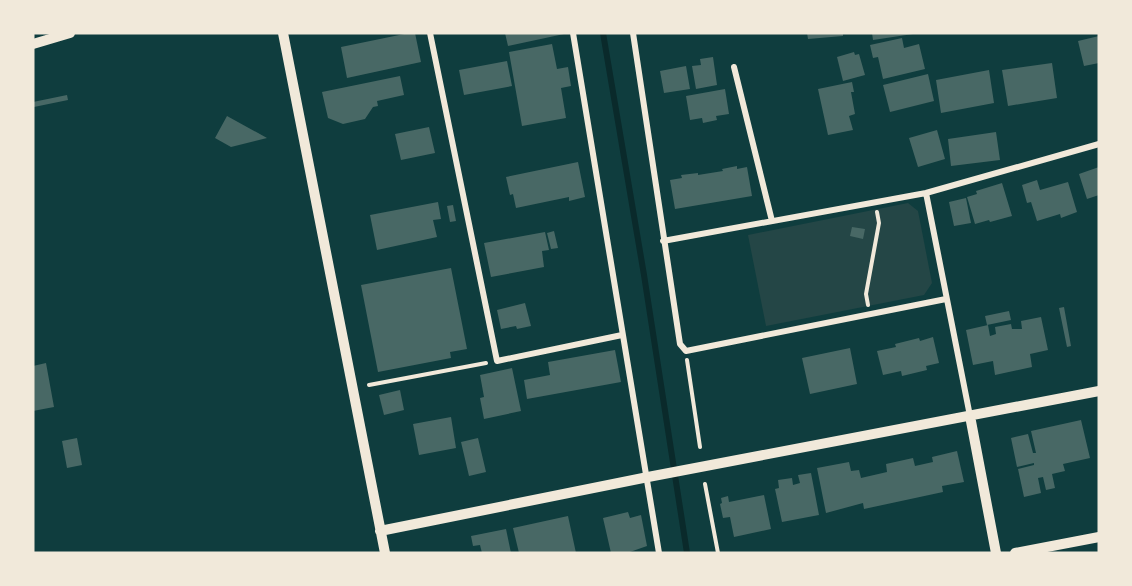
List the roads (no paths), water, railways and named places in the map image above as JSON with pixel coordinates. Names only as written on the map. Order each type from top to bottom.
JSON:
[{"type":"street","points":[[33,44],[70,33]]},
{"type":"street","points":[[283,33],[385,553]]},
{"type":"street","points":[[430,33],[497,361],[622,335]]},
{"type":"street","points":[[573,33],[622,335],[652,476],[659,553]]},
{"type":"street","points":[[633,33],[680,344],[686,351],[946,299]]},
{"type":"street","points":[[734,67],[772,221]]},
{"type":"street","points":[[663,241],[926,193],[1099,144]]},
{"type":"street","points":[[926,193],[996,553]]},
{"type":"street","points":[[380,531],[652,476],[1099,391]]},
{"type":"street","points":[[1015,553],[1099,537]]},
{"type":"waterway","points":[[603,33],[644,275],[687,553]]}]
